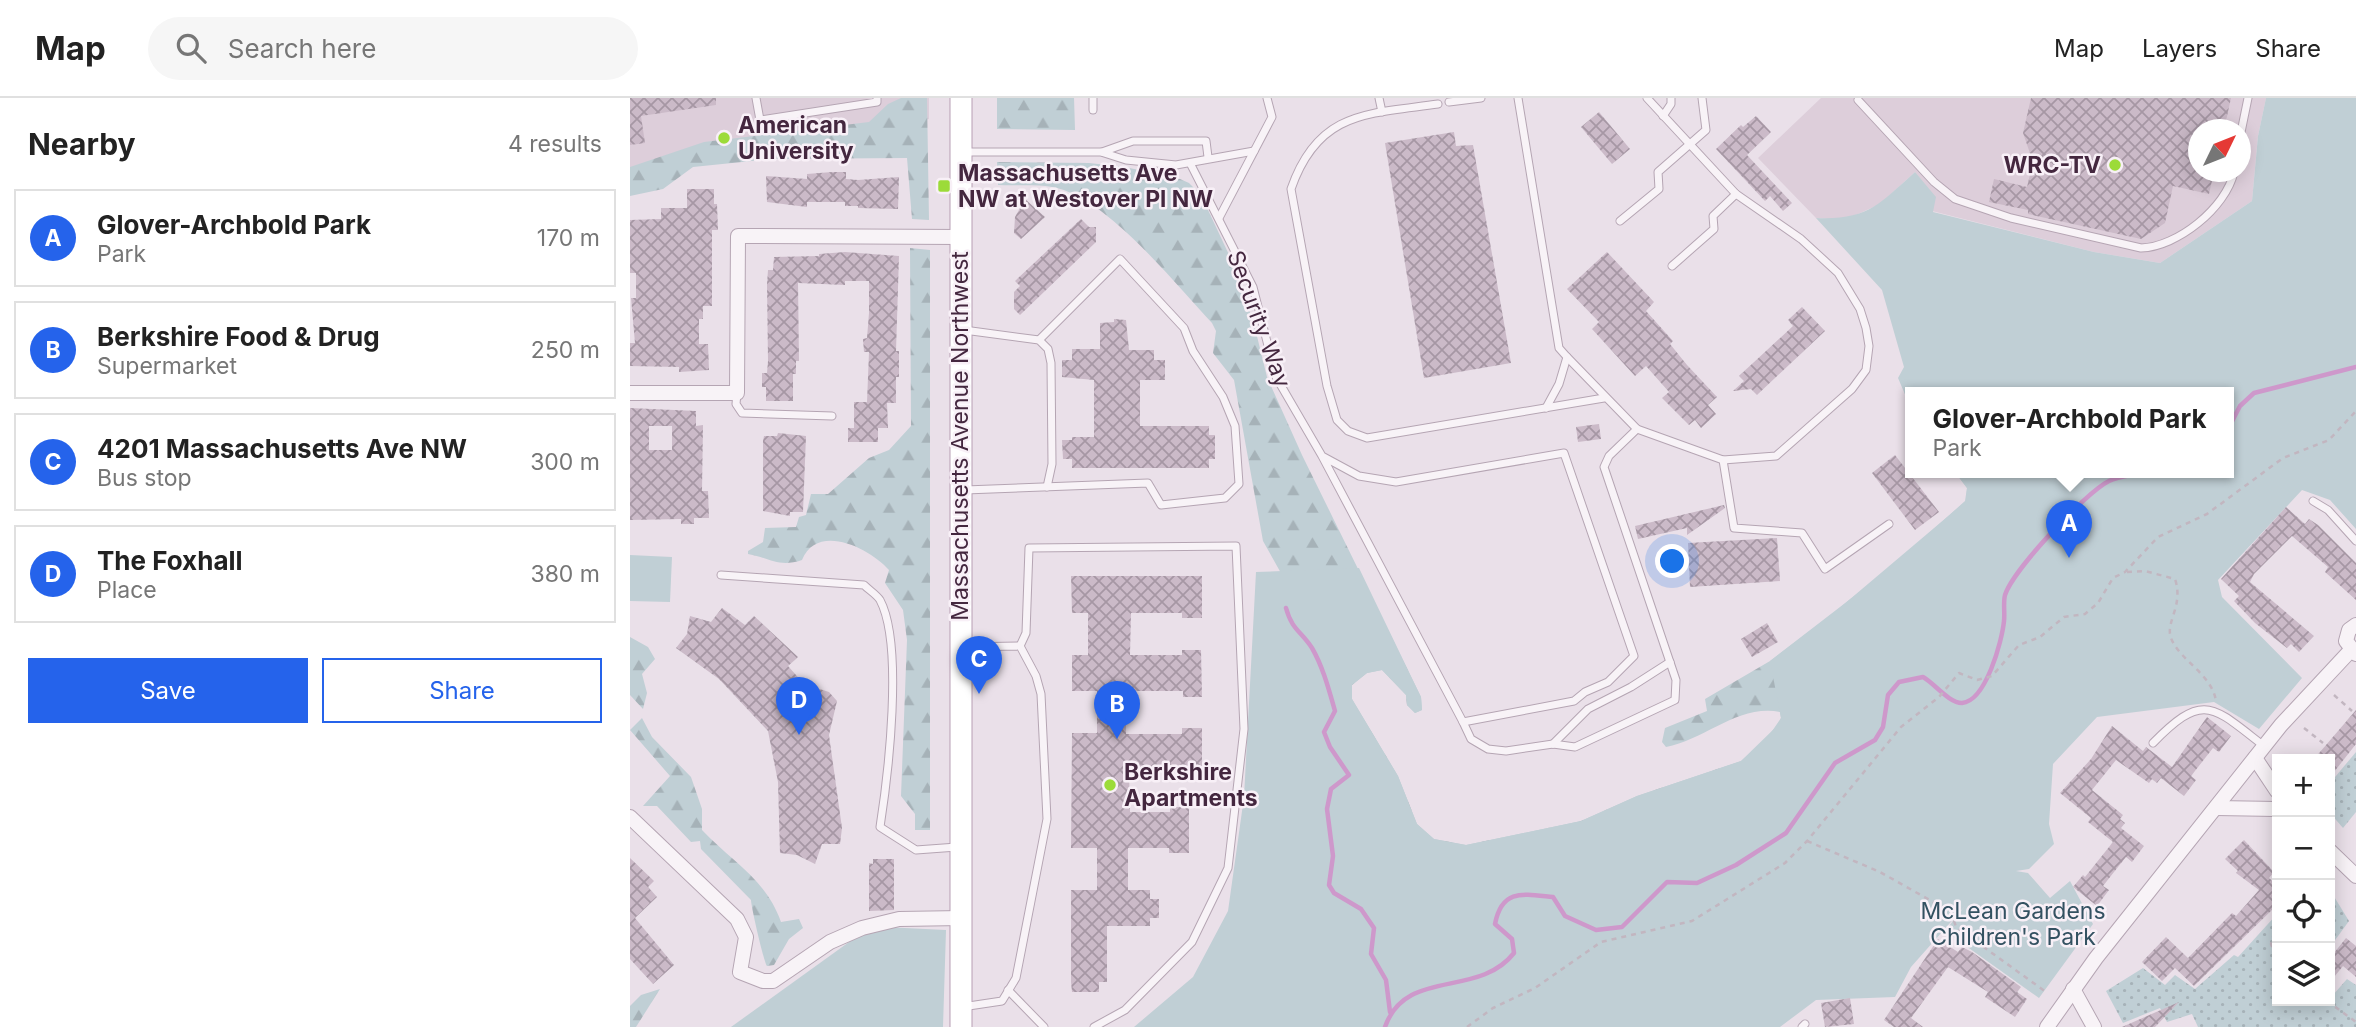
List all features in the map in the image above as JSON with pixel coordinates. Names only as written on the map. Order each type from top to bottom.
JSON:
[{"type":"main road","name":"Massachusetts Avenue Northwest","points":[[961,98],[961,1017]]},
{"type":"street","points":[[630,393],[737,393],[738,236],[960,237]]},
{"type":"street","points":[[2047,1027],[2073,989],[2264,746],[2322,678],[2354,652],[2347,635],[2356,625]]},
{"type":"street","points":[[2255,758],[2272,784]]},
{"type":"street","points":[[2216,808],[2272,808]]},
{"type":"street","points":[[630,817],[737,919],[746,937],[740,972],[762,981],[778,979],[830,942],[873,924],[911,919],[962,918]]},
{"type":"street","points":[[2335,856],[2356,876]]},
{"type":"street","points":[[2073,989],[2094,1027]]},
{"type":"lane","points":[[756,98],[760,120],[877,102],[877,98]]},
{"type":"lane","points":[[1093,98],[1093,110]]},
{"type":"lane","points":[[1219,218],[1272,117],[1267,98]]},
{"type":"lane","points":[[1379,98],[1382,112]]},
{"type":"lane","points":[[1449,102],[1481,98]]},
{"type":"lane","points":[[1518,98],[1559,348],[1604,398],[1637,429],[1723,460],[1776,456],[1859,381],[1866,370],[1869,346],[1860,309],[1838,273],[1801,239],[1736,194],[1647,98]]},
{"type":"lane","points":[[1663,116],[1671,104],[1671,98]]},
{"type":"lane","points":[[1620,222],[1659,189],[1658,172],[1706,130],[1702,98]]},
{"type":"lane","points":[[2244,119],[2248,98]]},
{"type":"lane","points":[[1858,100],[1934,182],[1955,199],[2011,218],[2141,248],[2161,247],[2194,227],[2229,182]]},
{"type":"lane","points":[[1438,104],[1344,121],[1323,134],[1296,175],[1291,189],[1327,386],[1337,420],[1348,431],[1367,438],[1604,398]]},
{"type":"lane","points":[[1101,152],[1133,141],[1206,141],[1208,157]]},
{"type":"lane","points":[[960,152],[1101,152],[1126,160],[1190,163],[1208,157],[1254,150]]},
{"type":"lane","name":"Security Way","points":[[1190,163],[1252,287],[1276,377],[1322,456],[1471,739],[1488,749],[1506,751],[1553,744],[1575,747],[1675,701],[1676,680],[1670,662]]},
{"type":"lane","points":[[1672,265],[1713,229],[1713,216],[1736,194]]},
{"type":"lane","points":[[961,490],[1148,484],[1161,505],[1225,498],[1239,484],[1235,426],[1223,397],[1193,351],[1184,328],[1120,259],[1039,340]]},
{"type":"lane","points":[[960,329],[1039,340],[1048,349],[1051,363],[1052,464],[1047,487]]},
{"type":"lane","points":[[1546,408],[1559,384],[1567,357]]},
{"type":"lane","points":[[737,393],[736,404],[742,413],[832,416]]},
{"type":"lane","points":[[1553,744],[1588,709],[1631,687],[1670,662],[1604,467],[1609,456],[1637,429]]},
{"type":"lane","points":[[1322,456],[1359,476],[1396,482],[1564,453],[1634,656],[1608,682],[1574,701],[1463,722]]},
{"type":"lane","points":[[1723,460],[1734,528],[1802,533],[1825,569],[1889,524]]},
{"type":"lane","points":[[2313,501],[2328,510],[2356,541]]},
{"type":"lane","points":[[1020,646],[1026,633],[1030,548],[1236,546],[1244,729],[1228,868],[1192,942],[1125,1010],[1094,1027]]},
{"type":"lane","points":[[721,575],[864,585],[879,598],[888,624],[892,691],[880,827],[916,850],[961,847]]},
{"type":"lane","points":[[961,647],[1020,646]]},
{"type":"lane","points":[[961,1017],[1002,1001],[1016,978],[1047,819],[1047,768],[1041,694],[1036,676],[1020,646]]},
{"type":"lane","points":[[2152,743],[2178,718],[2204,707],[2217,711],[2264,746]]},
{"type":"lane","points":[[1008,990],[1044,1027]]},
{"type":"path","points":[[1467,1027],[1493,1008],[1535,988],[1601,942],[1692,921],[1785,863],[1807,841],[1847,790],[1881,755],[1901,727],[1939,697],[1959,673],[1977,680],[1992,676],[2019,645],[2040,637],[2064,617],[2085,614],[2098,603],[2113,578],[2125,572],[2158,537],[2207,514],[2283,458],[2329,440],[2356,411]]},
{"type":"path","points":[[2125,572],[2145,571],[2175,579],[2179,604],[2170,627],[2171,640],[2201,672],[2215,695],[2217,711]]},
{"type":"path","points":[[2334,695],[2351,712]]},
{"type":"path","points":[[2304,728],[2323,743]]},
{"type":"path","points":[[1807,841],[1880,872],[1951,912],[1956,927],[2046,992]]},
{"type":"path","points":[[2334,1006],[2356,1022]]},
{"type":"shaded area","name":"American University","points":[[630,98],[929,98],[929,119],[706,158],[630,178]]},
{"type":"shaded area","points":[[1821,98],[2266,98],[2258,136],[2252,201],[2160,263],[2094,252],[1932,211],[1915,172],[1880,204],[1845,220],[1816,218],[1758,158]]},
{"type":"green space","points":[[901,98],[927,98],[929,220],[912,219],[907,158],[771,159],[693,167],[663,189],[630,196],[630,167],[704,142],[869,122],[888,104]]},
{"type":"green space","points":[[997,98],[1074,98],[1075,130],[997,129]]},
{"type":"green space","name":"McLean Gardens Children's Park","points":[[2266,98],[2356,98],[2356,529],[2330,500],[2302,490],[2218,580],[2222,597],[2302,678],[2259,729],[2214,702],[2097,717],[2053,764],[2049,824],[2054,844],[2029,869],[2016,871],[2028,873],[2050,898],[2070,881],[2093,924],[2039,998],[1945,931],[1965,906],[1911,967],[1895,997],[1816,1000],[1780,1027],[1134,1027],[1193,977],[1228,911],[1244,797],[1256,572],[1359,568],[1421,697],[1422,710],[1415,713],[1407,705],[1406,695],[1382,670],[1367,673],[1352,685],[1352,699],[1398,776],[1417,824],[1434,839],[1466,845],[1581,821],[1637,796],[1741,761],[1766,740],[1781,718],[1770,661],[1888,570],[1965,501],[1967,488],[1960,478],[2234,478],[2234,387],[1905,387],[1905,394],[1898,378],[1904,367],[1882,290],[1816,218],[1848,216],[1871,208],[1915,172],[1936,197],[1933,212],[2094,252],[2160,263],[2252,201],[2258,136]]},
{"type":"green space","points":[[997,162],[1089,163],[1125,167],[1180,179],[1189,183],[1201,195],[1231,259],[1254,324],[1267,377],[1302,455],[1421,697],[1422,710],[1415,713],[1407,705],[1406,695],[1382,670],[1367,673],[1352,685],[1352,699],[1398,776],[1417,824],[1434,839],[1466,845],[1581,821],[1637,796],[1741,761],[1778,725],[1780,712],[1750,713],[1666,747],[1662,742],[1665,728],[1707,711],[1705,699],[1770,661],[1836,611],[1966,501],[1967,488],[1960,478],[2095,478],[2003,577],[1483,950],[1329,659],[1263,541],[1234,380],[1213,353],[1216,331],[1212,323],[1138,243],[1094,206],[1073,194],[1052,187],[998,185]]},
{"type":"green space","points":[[910,248],[930,250],[930,830],[915,830],[915,814],[901,796],[907,640],[903,610],[885,583],[889,570],[857,547],[831,541],[819,542],[809,549],[802,560],[794,562],[781,563],[748,554],[748,551],[763,542],[765,528],[796,527],[799,517],[806,515],[811,494],[828,494],[869,458],[889,450],[911,426]]},
{"type":"green space","points":[[630,555],[672,557],[670,602],[630,601]]},
{"type":"green space","points":[[630,637],[648,647],[655,659],[642,674],[647,693],[643,709],[630,695]]},
{"type":"green space","points":[[642,718],[652,737],[691,777],[702,809],[702,830],[757,882],[781,922],[799,919],[803,928],[789,939],[774,965],[767,966],[765,963],[751,900],[701,849],[700,841],[691,842],[657,806],[643,806],[670,776],[630,730]]},
{"type":"green space","points":[[2356,752],[2356,812],[2343,828],[2335,819],[2335,777]]},
{"type":"green space","points":[[2335,898],[2349,921],[2335,940]]},
{"type":"green space","points":[[2272,920],[2272,1006],[2335,1006],[2335,993],[2347,979],[2356,985],[2356,1027],[2198,1027],[2192,1014],[2167,1022],[2160,1008],[2123,1023],[2106,991],[2143,968],[2165,985],[2175,975],[2195,989],[2234,955],[2238,957]]},
{"type":"green space","points":[[884,927],[946,930],[943,1027],[731,1027],[856,937]]},
{"type":"green space","points":[[660,989],[636,1027],[630,1027],[630,1006],[641,995]]},
{"type":"building","points":[[630,98],[716,98],[716,105],[641,116],[645,143],[630,145]]},
{"type":"building","name":"WRC-TV","points":[[2031,98],[2231,98],[2226,119],[2188,119],[2188,182],[2212,182],[2209,194],[2173,186],[2165,223],[2141,239],[2028,214],[2028,210],[1989,202],[1994,179],[2027,187],[2033,162],[2023,133]]},
{"type":"building","points":[[1599,112],[1630,149],[1612,164],[1581,127]]},
{"type":"building","points":[[1756,116],[1771,132],[1747,155],[1792,203],[1783,211],[1770,196],[1765,201],[1716,149],[1741,125],[1743,127]]},
{"type":"building","points":[[1454,132],[1456,146],[1473,145],[1511,363],[1424,378],[1385,143]]},
{"type":"building","points":[[846,172],[846,179],[858,180],[899,177],[898,209],[858,208],[845,206],[845,202],[807,202],[807,207],[767,202],[766,176],[807,179],[807,174]]},
{"type":"building","points":[[687,189],[714,189],[714,204],[717,204],[718,230],[712,230],[712,306],[703,306],[703,319],[699,319],[699,344],[708,344],[709,370],[679,372],[679,367],[630,366],[630,343],[635,343],[631,298],[636,298],[636,273],[630,273],[630,220],[661,219],[661,208],[687,208]]},
{"type":"building","points":[[1025,199],[1045,217],[1021,239],[1014,233],[1015,217]]},
{"type":"building","points":[[1081,219],[1089,227],[1096,227],[1096,242],[1020,315],[1014,309],[1014,292],[1020,286],[1015,281]]},
{"type":"building","points":[[845,252],[899,256],[896,351],[899,351],[899,377],[896,377],[896,403],[887,403],[888,428],[878,428],[878,442],[848,442],[848,428],[854,428],[854,402],[867,402],[869,352],[864,352],[863,339],[867,338],[869,281],[845,281],[845,285],[798,283],[799,361],[796,361],[796,374],[793,374],[793,401],[766,401],[766,387],[762,387],[762,373],[767,373],[768,361],[768,270],[773,270],[774,257],[819,256]]},
{"type":"building","points":[[1607,252],[1654,302],[1646,311],[1673,341],[1670,344],[1687,365],[1717,397],[1708,405],[1716,414],[1701,428],[1695,420],[1689,425],[1662,398],[1669,392],[1646,366],[1635,376],[1592,329],[1599,322],[1567,289]]},
{"type":"building","points":[[1802,307],[1825,331],[1757,395],[1751,389],[1733,391],[1744,381],[1739,376],[1793,326],[1788,320]]},
{"type":"building","points":[[1114,319],[1126,320],[1129,350],[1154,350],[1154,360],[1165,360],[1165,380],[1140,380],[1140,426],[1209,426],[1209,435],[1215,435],[1215,459],[1209,459],[1209,468],[1072,468],[1072,459],[1063,459],[1062,440],[1094,437],[1094,380],[1062,377],[1062,360],[1072,360],[1072,349],[1100,349],[1100,323],[1114,322]]},
{"type":"building","points":[[630,408],[696,411],[696,426],[703,425],[702,491],[708,491],[709,518],[694,518],[694,524],[681,524],[681,519],[630,520]],"holes":[[[649,426],[672,426],[672,450],[649,450]]]},
{"type":"building","points":[[1599,424],[1601,439],[1578,442],[1576,427]]},
{"type":"building","points":[[778,433],[806,436],[803,512],[790,512],[790,516],[763,511],[763,441],[764,436],[777,436]]},
{"type":"building","points":[[1895,455],[1905,468],[1905,478],[1913,478],[1939,512],[1915,530],[1872,473]]},
{"type":"building","points":[[1724,505],[1725,508],[1687,535],[1687,528],[1638,539],[1635,526]]},
{"type":"building","points":[[2286,507],[2305,524],[2309,519],[2318,525],[2356,563],[2356,600],[2325,572],[2328,567],[2292,536],[2254,574],[2250,582],[2314,636],[2299,652],[2291,644],[2287,648],[2255,623],[2234,601],[2239,596],[2221,579]]},
{"type":"building","points":[[1777,538],[1780,581],[1690,587],[1688,543]]},
{"type":"building","name":"Berkshire Apartments","points":[[1071,576],[1202,576],[1202,618],[1182,618],[1182,613],[1131,613],[1130,655],[1182,655],[1182,650],[1201,650],[1202,697],[1183,697],[1183,691],[1126,691],[1126,734],[1182,734],[1182,728],[1202,728],[1202,775],[1182,775],[1182,770],[1129,770],[1130,812],[1170,812],[1170,807],[1189,807],[1189,853],[1169,853],[1169,848],[1128,848],[1128,890],[1150,890],[1150,899],[1159,899],[1159,918],[1150,918],[1150,926],[1107,926],[1107,982],[1099,982],[1099,992],[1072,992],[1071,982],[1071,890],[1097,890],[1097,848],[1071,848],[1072,733],[1097,733],[1097,691],[1072,691],[1072,655],[1088,655],[1088,613],[1072,613]]},
{"type":"building","points":[[722,608],[745,625],[754,616],[798,657],[788,666],[804,684],[829,692],[837,701],[829,735],[842,828],[840,844],[822,844],[815,864],[797,855],[780,853],[778,782],[768,731],[719,679],[676,648],[687,634],[690,616],[711,622]]},
{"type":"building","points":[[1767,623],[1778,642],[1752,657],[1741,639]]},
{"type":"building","points":[[2356,710],[2356,744],[2335,771],[2335,754],[2318,754]]},
{"type":"building","points":[[2207,717],[2231,736],[2219,752],[2213,748],[2191,776],[2196,780],[2184,796],[2161,778],[2157,783],[2152,779],[2149,783],[2116,760],[2092,790],[2123,815],[2120,819],[2125,823],[2121,828],[2144,846],[2132,862],[2126,857],[2103,886],[2109,890],[2097,906],[2073,887],[2083,875],[2085,877],[2113,842],[2088,822],[2091,818],[2060,793],[2091,759],[2112,726],[2143,751],[2146,747],[2172,767]]},
{"type":"building","points":[[2244,840],[2272,870],[2269,878],[2272,881],[2272,910],[2194,986],[2175,968],[2162,981],[2142,962],[2166,937],[2188,958],[2232,913],[2236,916],[2259,890],[2236,873],[2238,871],[2225,859]]},
{"type":"building","points":[[630,858],[654,881],[648,887],[657,897],[635,918],[674,965],[653,984],[630,959]]},
{"type":"building","points":[[873,859],[894,859],[894,910],[869,911],[869,863],[873,864]]},
{"type":"building","points":[[2346,938],[2356,946],[2356,977],[2343,966],[2335,976],[2335,952]]},
{"type":"building","points":[[1938,939],[1958,952],[1962,947],[1972,952],[2021,987],[2017,992],[2027,999],[2015,1017],[1985,997],[1988,992],[1948,967],[1911,1018],[1923,1027],[1894,1027],[1884,1020]]},
{"type":"building","points":[[1850,998],[1854,1024],[1825,1027],[1821,1003]]},
{"type":"building","points":[[2179,1002],[2155,1027],[2122,1027]]},
{"type":"waterway","points":[[2234,418],[2240,406],[2254,393],[2356,367]]},
{"type":"waterway","points":[[1385,1027],[1395,1008],[1409,997],[1426,989],[1482,976],[1499,967],[1514,953],[1512,939],[1495,924],[1498,912],[1509,899],[1524,895],[1553,897],[1565,916],[1596,930],[1622,927],[1667,882],[1697,883],[1736,865],[1786,833],[1835,763],[1875,740],[1883,727],[1888,695],[1899,682],[1923,677],[1952,700],[1962,703],[1971,700],[1985,681],[1996,655],[2003,630],[2005,595],[2011,583],[2035,551],[2084,500],[2098,488],[2118,478]]},
{"type":"waterway","points":[[1286,608],[1294,626],[1312,648],[1323,671],[1335,711],[1324,732],[1330,747],[1349,775],[1331,789],[1327,809],[1333,856],[1329,885],[1334,893],[1361,909],[1374,928],[1371,954],[1386,980],[1390,1012]]},
{"type":"place","name":"American University","points":[[724,138]]},
{"type":"place","name":"WRC-TV","points":[[2115,165]]},
{"type":"place","name":"Massachusetts Ave NW at Westover Pl NW","points":[[944,186]]},
{"type":"place","name":"Glover-Archbold Park","points":[[2069,558]]},
{"type":"place","name":"4201 Massachusetts Ave NW","points":[[979,694]]},
{"type":"place","name":"The Foxhall","points":[[799,735]]},
{"type":"place","name":"Berkshire Food & Drug","points":[[1117,739]]},
{"type":"place","name":"Berkshire Apartments","points":[[1110,785]]}]
